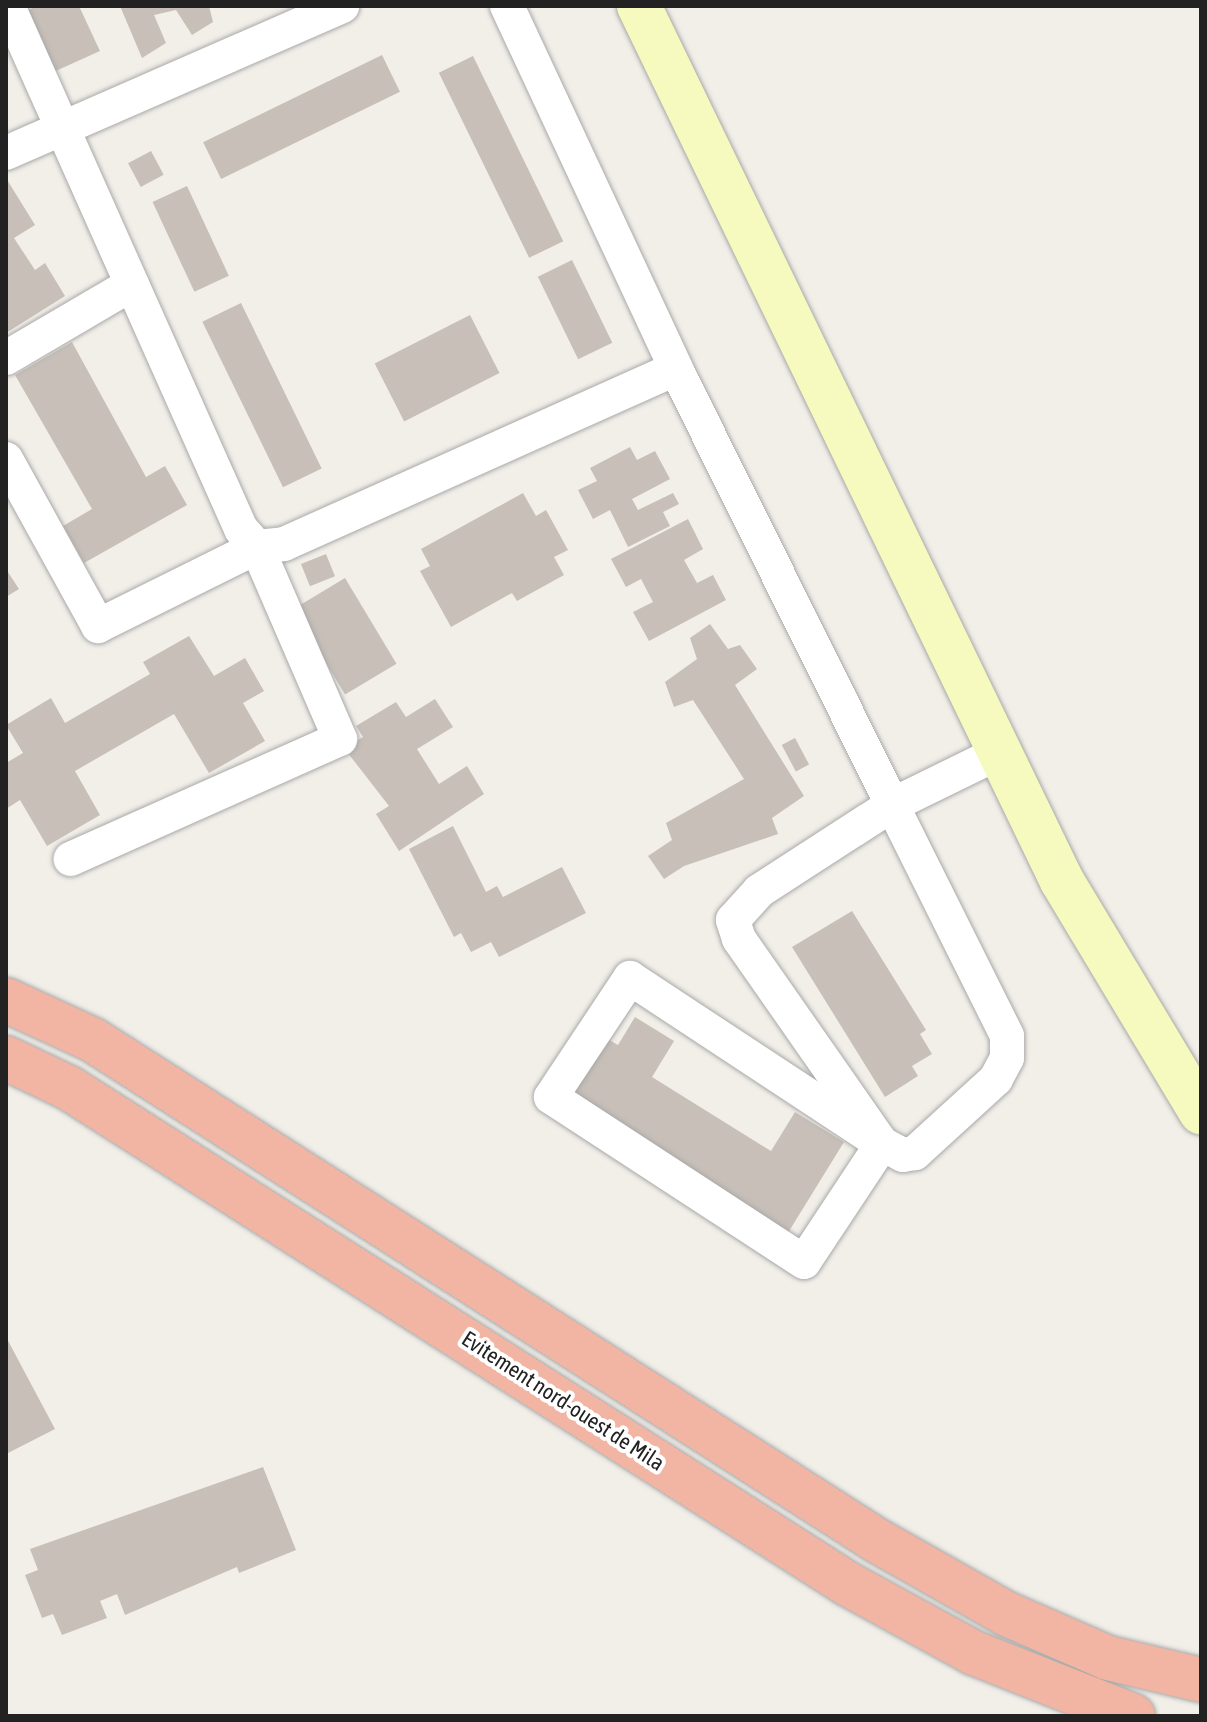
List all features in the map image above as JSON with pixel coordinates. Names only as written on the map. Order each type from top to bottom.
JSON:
[{"type":"highway","points":[[6,1000],[93,1040],[876,1540],[1007,1614],[1108,1658],[1201,1680]]},
{"type":"highway","name":"Evitement nord-ouest de Mila","points":[[6,1058],[69,1088],[848,1584],[974,1653],[1133,1716]]},
{"type":"main road","points":[[639,6],[1062,881],[1201,1112]]},
{"type":"street","points":[[8,6],[241,529],[257,547],[340,739],[71,859]]},
{"type":"street","points":[[6,153],[342,6]]},
{"type":"street","points":[[507,6],[676,369],[1007,1036],[1007,1058],[996,1079],[915,1153],[903,1155],[630,978],[551,1097],[804,1262],[882,1144]]},
{"type":"street","points":[[6,358],[132,284]]},
{"type":"street","points":[[6,459],[98,626],[257,547],[284,544],[676,369]]},
{"type":"street","points":[[882,1144],[739,939],[733,920],[759,891],[892,805],[1000,752]]},
{"type":"building","points":[[37,6],[79,6],[100,51],[49,74],[22,13]]},
{"type":"building","points":[[120,6],[209,6],[213,22],[192,35],[176,10],[154,15],[166,43],[142,58]]},
{"type":"building","points":[[382,55],[400,92],[221,179],[203,142]]},
{"type":"building","points":[[473,56],[563,241],[529,258],[439,73]]},
{"type":"building","points":[[151,151],[164,175],[141,187],[128,163]]},
{"type":"building","points":[[6,178],[35,225],[14,238],[35,270],[45,263],[65,296],[6,333]]},
{"type":"building","points":[[187,186],[229,276],[194,292],[153,202]]},
{"type":"building","points":[[572,260],[612,343],[578,359],[538,277]]},
{"type":"building","points":[[241,303],[322,468],[283,487],[202,322]]},
{"type":"building","points":[[470,315],[500,373],[404,421],[375,364]]},
{"type":"building","points":[[72,342],[146,477],[165,466],[187,505],[84,563],[63,526],[92,509],[15,375]]},
{"type":"building","points":[[630,447],[637,460],[655,451],[670,479],[632,499],[638,510],[673,493],[679,504],[663,512],[670,526],[628,547],[610,510],[593,519],[578,490],[597,481],[590,468]]},
{"type":"building","points":[[523,493],[536,516],[546,510],[568,550],[554,557],[564,575],[517,601],[512,593],[451,627],[420,571],[430,566],[421,549]]},
{"type":"building","points":[[688,519],[703,549],[684,560],[697,583],[713,575],[726,600],[649,641],[633,612],[653,602],[641,579],[626,587],[611,559]]},
{"type":"building","points":[[326,554],[335,576],[310,586],[301,564]]},
{"type":"building","points":[[6,569],[19,589],[6,597]]},
{"type":"building","points":[[345,578],[397,664],[345,695],[294,609]]},
{"type":"building","points":[[710,624],[728,649],[740,645],[757,669],[735,685],[804,796],[772,818],[778,834],[684,866],[664,879],[648,856],[672,840],[666,823],[744,779],[693,700],[674,707],[665,682],[697,659],[690,638]]},
{"type":"building","points":[[189,636],[214,676],[245,658],[264,691],[243,703],[265,741],[209,773],[174,714],[75,771],[100,815],[47,846],[20,800],[6,809],[6,763],[23,753],[6,725],[51,698],[65,723],[150,674],[143,662]]},
{"type":"building","points":[[435,699],[453,727],[417,749],[439,784],[467,766],[484,794],[399,851],[376,814],[389,806],[344,748],[363,737],[356,726],[396,702],[406,717]]},
{"type":"building","points":[[795,738],[809,764],[796,772],[782,745]]},
{"type":"building","points":[[453,826],[486,892],[497,886],[503,897],[562,867],[586,913],[499,957],[491,942],[471,952],[461,933],[454,937],[409,849]]},
{"type":"building","points":[[852,911],[926,1030],[920,1034],[932,1054],[912,1066],[918,1076],[885,1097],[792,947]]},
{"type":"building","points":[[635,1017],[674,1041],[652,1077],[771,1151],[795,1112],[844,1142],[786,1236],[566,1099],[604,1037],[618,1045]]},
{"type":"building","points":[[6,1337],[55,1429],[6,1454]]},
{"type":"building","points":[[263,1467],[296,1550],[239,1573],[237,1567],[125,1615],[117,1594],[100,1601],[107,1618],[62,1635],[53,1614],[42,1618],[25,1575],[38,1570],[30,1549]]}]
